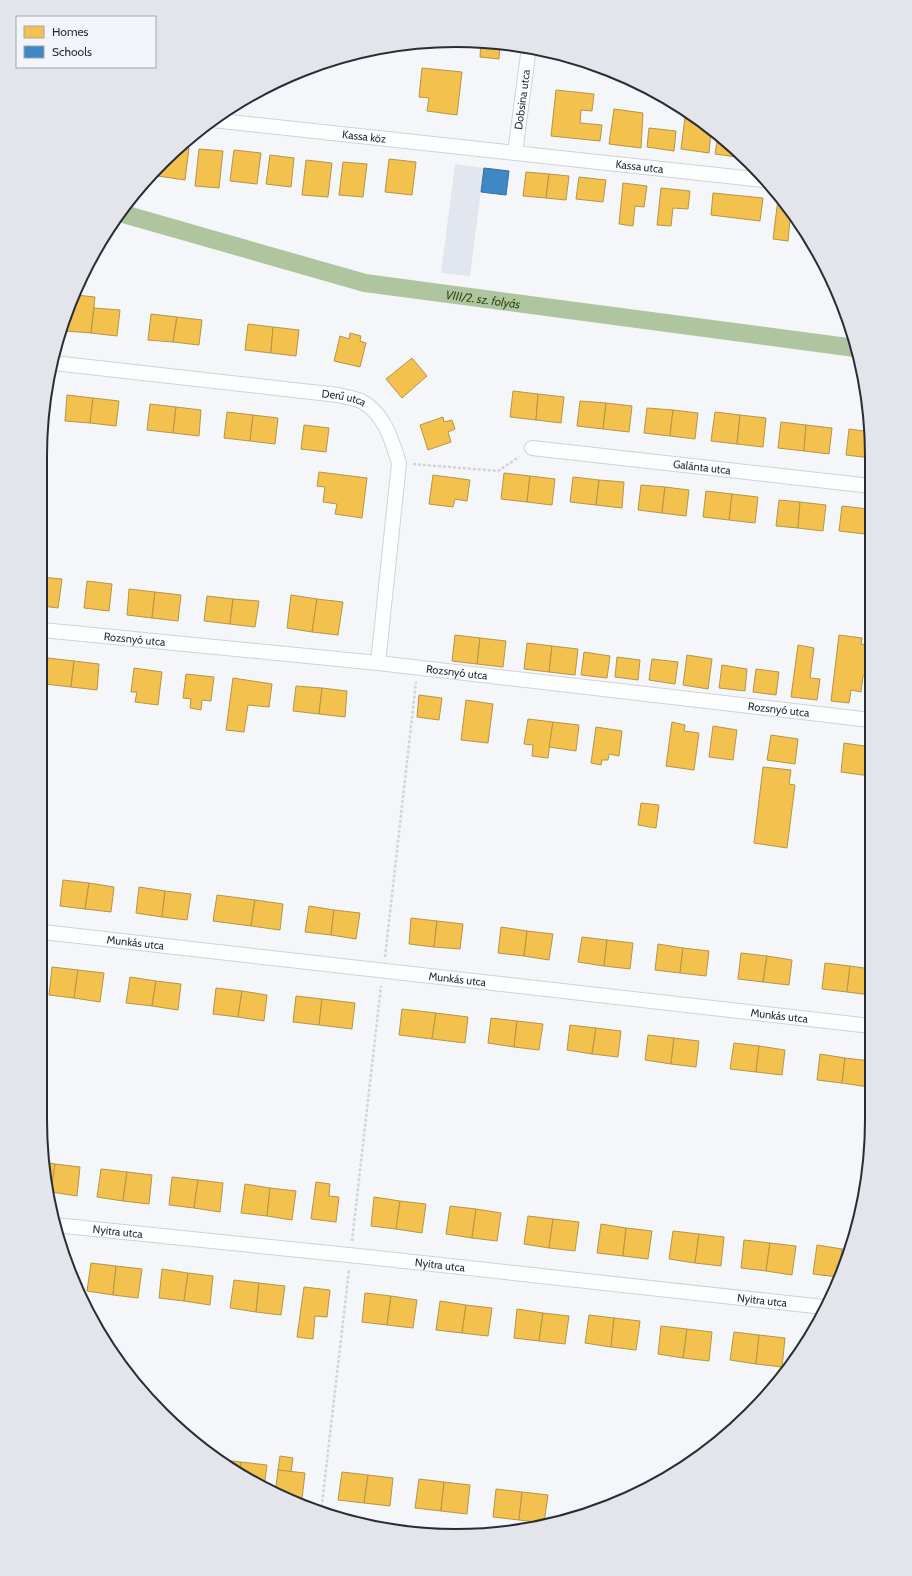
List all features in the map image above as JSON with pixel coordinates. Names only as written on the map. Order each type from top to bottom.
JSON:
[{"type":"street","name":"Dobsina utca","points":[[516,152],[528,54]]},
{"type":"street","name":"Kassa köz","points":[[222,121],[516,152]]},
{"type":"street","name":"Kassa utca","points":[[516,152],[757,179]]},
{"type":"street","name":"Derű utca","points":[[58,363],[338,395],[362,402],[379,416],[391,437],[398,463],[378,663]]},
{"type":"street","name":"Galánta utca","points":[[532,448],[865,485]]},
{"type":"street","name":"Rozsnyó utca","points":[[47,630],[378,663],[865,719]]},
{"type":"street","name":"Munkás utca","points":[[47,932],[865,1025]]},
{"type":"street","name":"Nyitra utca","points":[[61,1226],[351,1255],[820,1307]]},
{"type":"path","points":[[398,463],[498,471],[532,448]]},
{"type":"path","points":[[322,1506],[418,668]]},
{"type":"shaded area","points":[[455,164],[484,168],[470,276],[441,273]]},
{"type":"building: Homes","points":[[481,48],[500,49],[499,59],[480,57]]},
{"type":"building: Homes","points":[[422,68],[462,72],[457,115],[427,111],[429,98],[419,97]]},
{"type":"building: Homes","points":[[556,90],[594,94],[592,111],[581,110],[580,123],[602,125],[600,141],[551,136]]},
{"type":"building: Homes","points":[[614,109],[643,113],[641,148],[609,144]]},
{"type":"building: Homes","points":[[685,117],[711,136],[709,153],[681,149]]},
{"type":"building: Homes","points":[[649,128],[676,131],[674,151],[647,147]]},
{"type":"building: Homes","points":[[717,141],[735,157],[715,154]]},
{"type":"building: Homes","points":[[186,148],[189,148],[185,180],[158,176]]},
{"type":"building: Homes","points":[[199,149],[223,151],[219,188],[195,186]]},
{"type":"building: Homes","points":[[234,150],[261,153],[257,184],[230,181]]},
{"type":"building: Homes","points":[[270,155],[294,158],[291,187],[266,184]]},
{"type":"building: Homes","points":[[389,159],[416,162],[412,195],[385,192]]},
{"type":"building: Homes","points":[[306,160],[332,163],[328,197],[302,195]]},
{"type":"building: Homes","points":[[343,162],[367,164],[363,197],[339,195]]},
{"type":"building: Homes","points":[[526,172],[549,174],[546,198],[523,196]]},
{"type":"building: Homes","points":[[549,174],[569,176],[566,200],[546,198]]},
{"type":"building: Homes","points":[[579,177],[606,180],[603,202],[576,199]]},
{"type":"building: Homes","points":[[623,183],[647,186],[644,207],[635,206],[633,226],[619,224]]},
{"type":"building: Homes","points":[[661,188],[690,191],[688,209],[673,208],[671,226],[657,225]]},
{"type":"building: Homes","points":[[713,193],[763,198],[760,221],[711,215]]},
{"type":"building: Homes","points":[[777,204],[790,221],[788,241],[773,239]]},
{"type":"building: Homes","points":[[80,295],[95,297],[91,333],[67,331]]},
{"type":"building: Homes","points":[[94,308],[120,310],[117,336],[91,333]]},
{"type":"building: Homes","points":[[151,314],[177,317],[173,342],[148,340]]},
{"type":"building: Homes","points":[[177,317],[202,320],[199,345],[173,342]]},
{"type":"building: Homes","points":[[248,324],[273,327],[271,353],[245,350]]},
{"type":"building: Homes","points":[[273,327],[299,330],[296,356],[271,353]]},
{"type":"building: Homes","points":[[350,333],[361,336],[360,341],[366,343],[360,367],[334,361],[340,336],[349,339]]},
{"type":"building: Homes","points":[[412,358],[427,376],[402,398],[386,379]]},
{"type":"building: Homes","points":[[513,391],[538,394],[536,420],[510,417]]},
{"type":"building: Homes","points":[[538,394],[564,397],[561,423],[536,420]]},
{"type":"building: Homes","points":[[67,395],[93,398],[90,423],[65,421]]},
{"type":"building: Homes","points":[[93,398],[119,401],[116,426],[90,423]]},
{"type":"building: Homes","points":[[580,401],[606,403],[603,429],[577,426]]},
{"type":"building: Homes","points":[[606,403],[632,406],[629,432],[603,429]]},
{"type":"building: Homes","points":[[150,404],[176,407],[173,433],[147,430]]},
{"type":"building: Homes","points":[[176,407],[201,410],[199,436],[173,433]]},
{"type":"building: Homes","points":[[647,408],[673,410],[670,436],[644,433]]},
{"type":"building: Homes","points":[[673,410],[698,413],[695,439],[670,436]]},
{"type":"building: Homes","points":[[227,412],[253,415],[250,441],[224,438]]},
{"type":"building: Homes","points":[[715,412],[740,415],[737,444],[711,441]]},
{"type":"building: Homes","points":[[253,415],[278,418],[275,444],[250,441]]},
{"type":"building: Homes","points":[[740,415],[766,418],[763,447],[737,444]]},
{"type":"building: Homes","points":[[443,417],[444,422],[452,420],[455,429],[448,432],[451,442],[428,450],[420,425]]},
{"type":"building: Homes","points":[[781,422],[806,425],[804,451],[778,448]]},
{"type":"building: Homes","points":[[304,425],[329,428],[326,452],[301,449]]},
{"type":"building: Homes","points":[[806,425],[832,428],[829,454],[804,451]]},
{"type":"building: Homes","points":[[849,429],[864,431],[865,457],[846,455]]},
{"type":"building: Homes","points":[[319,472],[367,478],[362,518],[335,514],[337,504],[323,502],[325,487],[317,486]]},
{"type":"building: Homes","points":[[504,473],[530,476],[527,502],[501,499]]},
{"type":"building: Homes","points":[[433,475],[470,480],[467,501],[455,499],[453,507],[429,504]]},
{"type":"building: Homes","points":[[530,476],[555,479],[552,505],[527,502]]},
{"type":"building: Homes","points":[[573,477],[599,480],[596,505],[570,502]]},
{"type":"building: Homes","points":[[599,480],[624,482],[622,508],[596,505]]},
{"type":"building: Homes","points":[[641,485],[665,487],[662,513],[638,510]]},
{"type":"building: Homes","points":[[665,487],[689,490],[686,516],[662,513]]},
{"type":"building: Homes","points":[[706,491],[732,494],[729,520],[703,517]]},
{"type":"building: Homes","points":[[732,494],[758,497],[755,523],[729,520]]},
{"type":"building: Homes","points":[[779,500],[800,502],[798,528],[776,526]]},
{"type":"building: Homes","points":[[800,502],[826,505],[823,531],[798,528]]},
{"type":"building: Homes","points":[[842,506],[865,509],[865,534],[839,531]]},
{"type":"building: Homes","points":[[47,578],[62,579],[58,608],[47,607]]},
{"type":"building: Homes","points":[[87,581],[112,584],[109,611],[84,608]]},
{"type":"building: Homes","points":[[129,589],[155,592],[152,618],[127,615]]},
{"type":"building: Homes","points":[[155,592],[181,595],[178,621],[152,618]]},
{"type":"building: Homes","points":[[291,595],[317,599],[312,632],[287,628]]},
{"type":"building: Homes","points":[[207,596],[233,599],[230,624],[204,621]]},
{"type":"building: Homes","points":[[233,599],[259,601],[255,627],[230,624]]},
{"type":"building: Homes","points":[[317,599],[343,602],[338,635],[312,632]]},
{"type":"building: Homes","points":[[455,635],[480,638],[477,664],[452,661]]},
{"type":"building: Homes","points":[[839,635],[862,638],[861,644],[865,645],[865,676],[863,676],[861,692],[851,690],[849,703],[831,701]]},
{"type":"building: Homes","points":[[480,638],[506,641],[503,667],[477,664]]},
{"type":"building: Homes","points":[[527,643],[552,646],[549,672],[524,669]]},
{"type":"building: Homes","points":[[798,645],[814,648],[810,678],[820,679],[817,700],[791,697]]},
{"type":"building: Homes","points":[[552,646],[578,649],[575,675],[549,672]]},
{"type":"building: Homes","points":[[584,652],[610,656],[607,678],[581,675]]},
{"type":"building: Homes","points":[[687,655],[712,659],[708,689],[683,685]]},
{"type":"building: Homes","points":[[617,657],[640,660],[638,680],[615,677]]},
{"type":"building: Homes","points":[[48,658],[74,661],[71,687],[47,684]]},
{"type":"building: Homes","points":[[652,659],[678,662],[675,684],[649,680]]},
{"type":"building: Homes","points":[[74,661],[99,664],[97,690],[71,687]]},
{"type":"building: Homes","points":[[722,665],[747,669],[745,691],[719,688]]},
{"type":"building: Homes","points":[[134,668],[162,672],[158,705],[135,702],[137,692],[131,692]]},
{"type":"building: Homes","points":[[756,669],[779,672],[776,695],[753,692]]},
{"type":"building: Homes","points":[[186,674],[214,677],[211,701],[202,700],[201,710],[190,708],[191,699],[183,698]]},
{"type":"building: Homes","points":[[233,678],[272,684],[269,707],[248,705],[244,732],[226,730]]},
{"type":"building: Homes","points":[[296,686],[322,688],[319,714],[293,711]]},
{"type":"building: Homes","points":[[322,688],[347,691],[345,717],[319,714]]},
{"type":"building: Homes","points":[[419,695],[442,698],[439,720],[417,717]]},
{"type":"building: Homes","points":[[466,700],[493,704],[488,743],[461,740]]},
{"type":"building: Homes","points":[[528,719],[553,722],[548,758],[532,756],[533,745],[524,744]]},
{"type":"building: Homes","points":[[553,722],[579,725],[576,751],[549,747]]},
{"type":"building: Homes","points":[[672,722],[685,725],[684,731],[699,733],[694,770],[666,766]]},
{"type":"building: Homes","points":[[713,726],[737,730],[733,760],[709,757]]},
{"type":"building: Homes","points":[[596,727],[622,731],[619,756],[609,754],[608,760],[602,760],[601,765],[591,763]]},
{"type":"building: Homes","points":[[771,735],[798,739],[795,764],[767,760]]},
{"type":"building: Homes","points":[[844,743],[865,746],[865,775],[841,772]]},
{"type":"building: Homes","points":[[763,767],[791,770],[789,784],[795,785],[787,848],[754,843]]},
{"type":"building: Homes","points":[[641,803],[659,805],[656,828],[638,825]]},
{"type":"building: Homes","points":[[63,880],[89,883],[85,909],[60,906]]},
{"type":"building: Homes","points":[[89,883],[114,887],[111,912],[85,909]]},
{"type":"building: Homes","points":[[139,887],[165,891],[162,917],[136,913]]},
{"type":"building: Homes","points":[[165,891],[191,894],[187,920],[162,917]]},
{"type":"building: Homes","points":[[217,895],[255,900],[251,926],[213,921]]},
{"type":"building: Homes","points":[[255,900],[283,904],[280,930],[251,926]]},
{"type":"building: Homes","points":[[309,906],[334,910],[331,935],[305,932]]},
{"type":"building: Homes","points":[[334,910],[360,913],[356,939],[331,935]]},
{"type":"building: Homes","points":[[411,918],[437,921],[434,947],[409,944]]},
{"type":"building: Homes","points":[[437,921],[463,924],[460,949],[434,947]]},
{"type":"building: Homes","points":[[501,927],[527,931],[524,956],[498,953]]},
{"type":"building: Homes","points":[[527,931],[553,934],[549,960],[524,956]]},
{"type":"building: Homes","points":[[582,937],[607,940],[604,966],[578,962]]},
{"type":"building: Homes","points":[[607,940],[633,943],[630,969],[604,966]]},
{"type":"building: Homes","points":[[658,944],[683,948],[680,973],[655,970]]},
{"type":"building: Homes","points":[[683,948],[709,951],[706,976],[680,973]]},
{"type":"building: Homes","points":[[741,953],[767,956],[763,982],[738,979]]},
{"type":"building: Homes","points":[[767,956],[792,960],[789,985],[763,982]]},
{"type":"building: Homes","points":[[825,963],[850,966],[847,992],[822,989]]},
{"type":"building: Homes","points":[[850,966],[865,968],[865,994],[847,992]]},
{"type":"building: Homes","points":[[52,967],[78,970],[74,998],[49,995]]},
{"type":"building: Homes","points":[[78,970],[104,973],[100,1002],[74,998]]},
{"type":"building: Homes","points":[[130,977],[156,981],[152,1006],[126,1003]]},
{"type":"building: Homes","points":[[156,981],[181,984],[178,1010],[152,1006]]},
{"type":"building: Homes","points":[[216,988],[242,991],[238,1017],[213,1014]]},
{"type":"building: Homes","points":[[242,991],[267,995],[264,1021],[238,1017]]},
{"type":"building: Homes","points":[[296,996],[322,999],[319,1025],[293,1022]]},
{"type":"building: Homes","points":[[322,999],[355,1003],[352,1029],[319,1025]]},
{"type":"building: Homes","points":[[402,1009],[436,1013],[432,1039],[399,1035]]},
{"type":"building: Homes","points":[[436,1013],[468,1017],[465,1043],[432,1039]]},
{"type":"building: Homes","points":[[491,1018],[517,1021],[514,1047],[488,1043]]},
{"type":"building: Homes","points":[[517,1021],[543,1024],[539,1050],[514,1047]]},
{"type":"building: Homes","points":[[570,1025],[596,1028],[592,1054],[567,1050]]},
{"type":"building: Homes","points":[[596,1028],[621,1031],[618,1057],[592,1054]]},
{"type":"building: Homes","points":[[648,1035],[674,1038],[671,1064],[645,1060]]},
{"type":"building: Homes","points":[[674,1038],[699,1041],[696,1067],[671,1064]]},
{"type":"building: Homes","points":[[734,1043],[759,1046],[756,1072],[730,1069]]},
{"type":"building: Homes","points":[[759,1046],[785,1050],[782,1075],[756,1072]]},
{"type":"building: Homes","points":[[820,1054],[845,1058],[842,1083],[817,1080]]},
{"type":"building: Homes","points":[[845,1058],[865,1060],[865,1087],[842,1083]]},
{"type":"building: Homes","points":[[49,1163],[55,1164],[52,1184]]},
{"type":"building: Homes","points":[[55,1164],[80,1167],[77,1196],[54,1192],[52,1184]]},
{"type":"building: Homes","points":[[101,1169],[127,1172],[123,1201],[97,1197]]},
{"type":"building: Homes","points":[[127,1172],[152,1175],[149,1204],[123,1201]]},
{"type":"building: Homes","points":[[172,1177],[198,1180],[194,1208],[169,1205]]},
{"type":"building: Homes","points":[[198,1180],[223,1183],[220,1212],[194,1208]]},
{"type":"building: Homes","points":[[316,1182],[330,1184],[329,1196],[339,1197],[336,1222],[311,1219]]},
{"type":"building: Homes","points":[[245,1184],[270,1188],[267,1216],[241,1213]]},
{"type":"building: Homes","points":[[270,1188],[296,1191],[292,1220],[267,1216]]},
{"type":"building: Homes","points":[[374,1197],[400,1201],[396,1229],[371,1226]]},
{"type":"building: Homes","points":[[400,1201],[426,1204],[422,1233],[396,1229]]},
{"type":"building: Homes","points":[[450,1206],[476,1209],[472,1238],[446,1234]]},
{"type":"building: Homes","points":[[476,1209],[501,1213],[497,1241],[472,1238]]},
{"type":"building: Homes","points":[[528,1216],[553,1219],[549,1248],[524,1244]]},
{"type":"building: Homes","points":[[553,1219],[579,1222],[575,1251],[549,1248]]},
{"type":"building: Homes","points":[[601,1224],[626,1228],[623,1256],[597,1253]]},
{"type":"building: Homes","points":[[626,1228],[652,1231],[648,1259],[623,1256]]},
{"type":"building: Homes","points":[[673,1231],[699,1234],[695,1263],[669,1259]]},
{"type":"building: Homes","points":[[699,1234],[724,1237],[721,1266],[695,1263]]},
{"type":"building: Homes","points":[[744,1240],[770,1243],[766,1271],[741,1268]]},
{"type":"building: Homes","points":[[770,1243],[796,1246],[792,1275],[766,1271]]},
{"type":"building: Homes","points":[[817,1245],[842,1249],[834,1277],[813,1274]]},
{"type":"building: Homes","points":[[91,1263],[116,1266],[113,1295],[87,1291]]},
{"type":"building: Homes","points":[[116,1266],[142,1269],[138,1298],[113,1295]]},
{"type":"building: Homes","points":[[162,1269],[188,1273],[184,1301],[159,1298]]},
{"type":"building: Homes","points":[[188,1273],[213,1276],[210,1305],[184,1301]]},
{"type":"building: Homes","points":[[234,1280],[259,1283],[256,1312],[230,1308]]},
{"type":"building: Homes","points":[[259,1283],[285,1286],[281,1315],[256,1312]]},
{"type":"building: Homes","points":[[304,1287],[330,1290],[327,1317],[315,1316],[313,1339],[297,1337]]},
{"type":"building: Homes","points":[[365,1293],[391,1296],[387,1325],[362,1322]]},
{"type":"building: Homes","points":[[391,1296],[417,1300],[413,1328],[387,1325]]},
{"type":"building: Homes","points":[[440,1301],[466,1305],[462,1333],[436,1330]]},
{"type":"building: Homes","points":[[466,1305],[492,1308],[488,1336],[462,1333]]},
{"type":"building: Homes","points":[[517,1309],[543,1313],[539,1341],[514,1338]]},
{"type":"building: Homes","points":[[543,1313],[569,1316],[565,1344],[539,1341]]},
{"type":"building: Homes","points":[[589,1315],[614,1318],[611,1347],[585,1343]]},
{"type":"building: Homes","points":[[614,1318],[640,1321],[636,1350],[611,1347]]},
{"type":"building: Homes","points":[[661,1326],[687,1329],[683,1358],[658,1354]]},
{"type":"building: Homes","points":[[687,1329],[712,1332],[709,1361],[683,1358]]},
{"type":"building: Homes","points":[[734,1332],[759,1335],[756,1364],[730,1360]]},
{"type":"building: Homes","points":[[759,1335],[785,1338],[781,1367],[756,1364]]},
{"type":"building: Homes","points":[[280,1456],[293,1458],[291,1472],[278,1470]]},
{"type":"building: Homes","points":[[230,1461],[241,1462],[241,1467]]},
{"type":"building: Homes","points":[[241,1462],[267,1465],[265,1482],[251,1474],[241,1467]]},
{"type":"building: Homes","points":[[278,1470],[305,1473],[302,1499],[276,1487]]},
{"type":"building: Homes","points":[[342,1472],[368,1475],[364,1503],[338,1500]]},
{"type":"building: Homes","points":[[368,1475],[393,1478],[390,1506],[364,1503]]},
{"type":"building: Homes","points":[[419,1479],[444,1482],[441,1511],[415,1508]]},
{"type":"building: Homes","points":[[444,1482],[470,1485],[467,1514],[441,1511]]},
{"type":"building: Homes","points":[[496,1489],[522,1492],[519,1520],[493,1517]]},
{"type":"building: Homes","points":[[522,1492],[548,1495],[545,1519],[533,1522],[519,1520]]},
{"type":"building: Schools","points":[[484,168],[509,171],[506,195],[481,192]]},
{"type":"waterway","name":"VIII/2. sz. folyás","points":[[126,215],[365,283],[850,347]]}]
